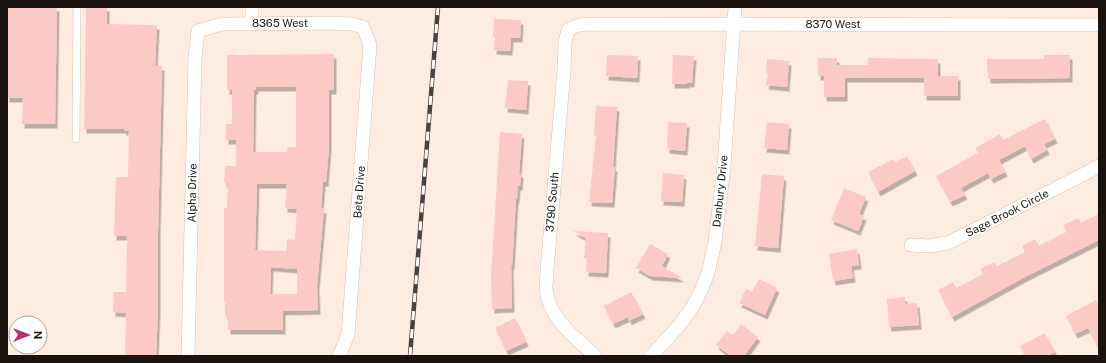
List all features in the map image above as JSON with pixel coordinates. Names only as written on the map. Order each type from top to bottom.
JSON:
[{"type":"street","points":[[252,7],[252,24]]},
{"type":"street","name":"Danbury Drive","points":[[651,356],[679,326],[693,306],[702,291],[708,273],[715,242],[724,166],[735,7]]},
{"type":"street","name":"8365 West","points":[[198,31],[222,24],[351,24],[363,27]]},
{"type":"street","name":"8370 West","points":[[568,30],[576,26],[586,24],[1099,25]]},
{"type":"street","name":"Beta Drive","points":[[338,356],[348,335],[370,45],[363,27]]},
{"type":"street","name":"3790 South","points":[[568,30],[565,42],[546,290],[556,318],[595,356]]},
{"type":"street","name":"Alpha Drive","points":[[188,356],[195,58],[198,31]]},
{"type":"street","name":"Sage Brook Circle","points":[[911,245],[929,246],[948,243],[1099,166]]},
{"type":"lane","points":[[76,139],[77,7]]},
{"type":"building","points":[[7,7],[57,7],[55,124],[22,124],[23,98],[7,98]]},
{"type":"building","points":[[86,7],[107,7],[107,24],[157,25],[155,66],[162,66],[156,356],[125,356],[126,313],[113,312],[114,292],[126,292],[127,236],[114,236],[116,177],[128,177],[129,131],[124,131],[124,129],[84,129]]},
{"type":"building","points":[[494,19],[521,20],[520,38],[511,38],[510,51],[494,50]]},
{"type":"building","points":[[334,54],[334,90],[329,90],[329,147],[326,182],[323,182],[321,208],[324,209],[317,286],[318,310],[283,311],[283,330],[228,330],[228,316],[225,316],[224,208],[227,208],[228,183],[224,183],[225,166],[236,166],[236,140],[226,140],[226,124],[232,124],[232,90],[227,90],[227,55]],"holes":[[[256,87],[296,87],[296,147],[288,147],[287,152],[253,152],[254,90],[256,90]],[[257,184],[287,184],[285,208],[297,209],[295,240],[287,239],[286,251],[255,250]],[[271,267],[297,269],[297,294],[270,294]]]},
{"type":"building","points":[[607,55],[638,56],[637,78],[606,76]]},
{"type":"building","points":[[673,55],[694,56],[692,83],[672,84]]},
{"type":"building","points":[[1044,55],[1070,55],[1070,78],[988,79],[987,59],[1044,59]]},
{"type":"building","points":[[818,58],[837,58],[837,65],[868,65],[868,58],[938,59],[938,76],[958,76],[958,96],[924,96],[924,78],[845,78],[845,97],[824,97],[824,76],[818,76]]},
{"type":"building","points":[[767,59],[789,61],[787,87],[766,85],[768,73],[766,73]]},
{"type":"building","points":[[508,80],[528,81],[526,110],[505,108]]},
{"type":"building","points":[[596,106],[617,107],[612,203],[589,202],[596,136],[594,136]]},
{"type":"building","points":[[1045,119],[1055,139],[1044,144],[1047,150],[1031,159],[1025,146],[999,160],[1005,172],[991,179],[988,173],[961,188],[965,195],[950,202],[936,176],[978,153],[975,148],[1000,134],[1003,140]]},
{"type":"building","points":[[668,122],[687,123],[685,151],[667,149]]},
{"type":"building","points":[[767,122],[789,124],[787,150],[764,148]]},
{"type":"building","points":[[500,132],[522,134],[519,173],[521,173],[520,186],[518,186],[516,199],[512,266],[511,265],[512,308],[492,309],[491,276]]},
{"type":"building","points":[[907,156],[915,171],[878,192],[868,172],[893,159],[895,162]]},
{"type":"building","points":[[663,173],[684,175],[682,202],[661,201]]},
{"type":"building","points":[[762,174],[784,176],[778,248],[755,246]]},
{"type":"building","points":[[844,188],[866,197],[859,214],[864,216],[858,231],[831,220]]},
{"type":"building","points":[[1099,214],[1099,240],[1023,278],[952,317],[938,290],[953,282],[956,288],[983,274],[980,269],[994,262],[997,266],[1025,252],[1022,246],[1035,239],[1039,246],[1066,232],[1063,225],[1078,218],[1081,223]]},
{"type":"building","points":[[573,231],[608,233],[606,273],[586,272],[587,258],[584,258],[586,238]]},
{"type":"building","points":[[650,244],[668,254],[662,266],[682,278],[650,276],[636,268]]},
{"type":"building","points":[[857,249],[859,265],[851,266],[853,278],[833,281],[829,254]]},
{"type":"building","points":[[759,279],[777,288],[765,315],[739,303],[746,289],[752,292]]},
{"type":"building","points":[[631,292],[643,314],[629,321],[628,317],[613,324],[604,306]]},
{"type":"building","points":[[905,297],[905,304],[917,303],[919,325],[889,327],[887,299]]},
{"type":"building","points":[[1096,300],[1099,307],[1099,350],[1088,328],[1075,334],[1066,316]]},
{"type":"building","points":[[515,318],[526,342],[506,351],[495,328]]},
{"type":"building","points":[[741,324],[758,337],[744,356],[731,356],[716,345],[727,331],[733,335]]},
{"type":"building","points":[[1045,333],[1055,352],[1047,356],[1025,356],[1020,346]]},
{"type":"railway","points":[[410,356],[438,7]]}]
